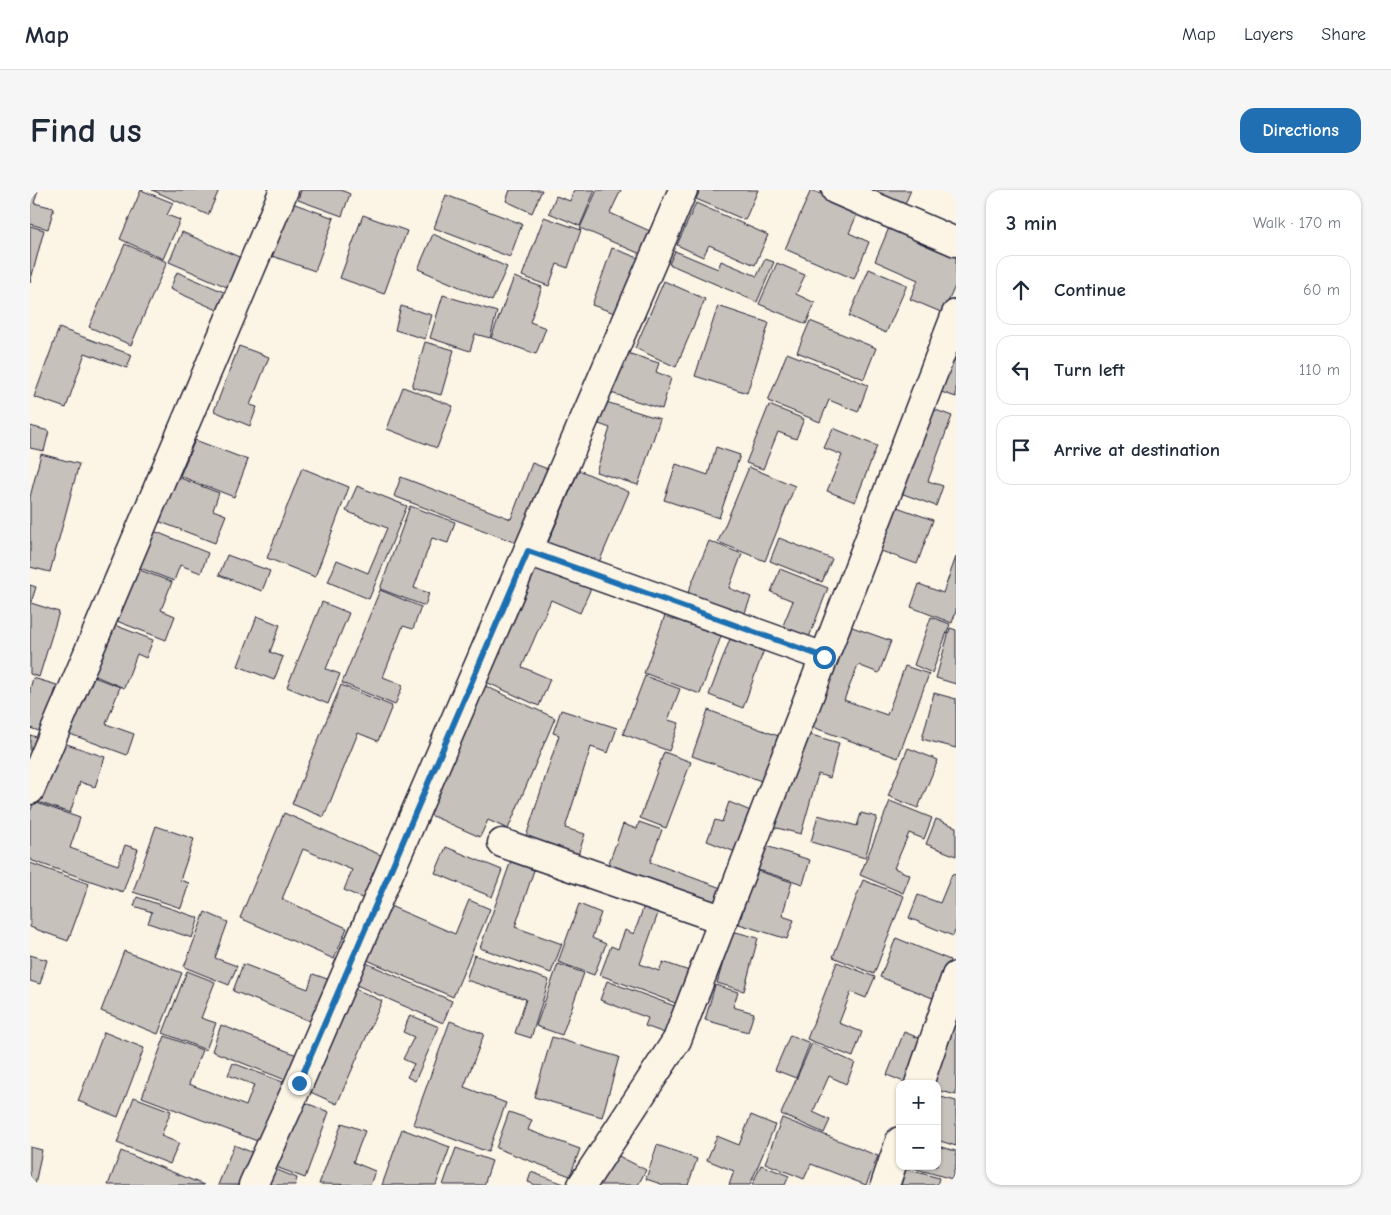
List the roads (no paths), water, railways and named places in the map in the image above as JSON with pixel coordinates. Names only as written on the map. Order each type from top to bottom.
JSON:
[{"type":"street","points":[[30,790],[284,190]]},
{"type":"street","points":[[253,1185],[299,1083],[683,190]]},
{"type":"street","points":[[836,190],[956,242]]},
{"type":"street","points":[[582,1185],[677,1040],[956,314]]},
{"type":"street","points":[[528,551],[824,657]]},
{"type":"street","points":[[502,843],[724,920]]},
{"type":"street","points":[[920,1080],[956,976]]},
{"type":"street","points":[[885,1185],[896,1153]]}]
